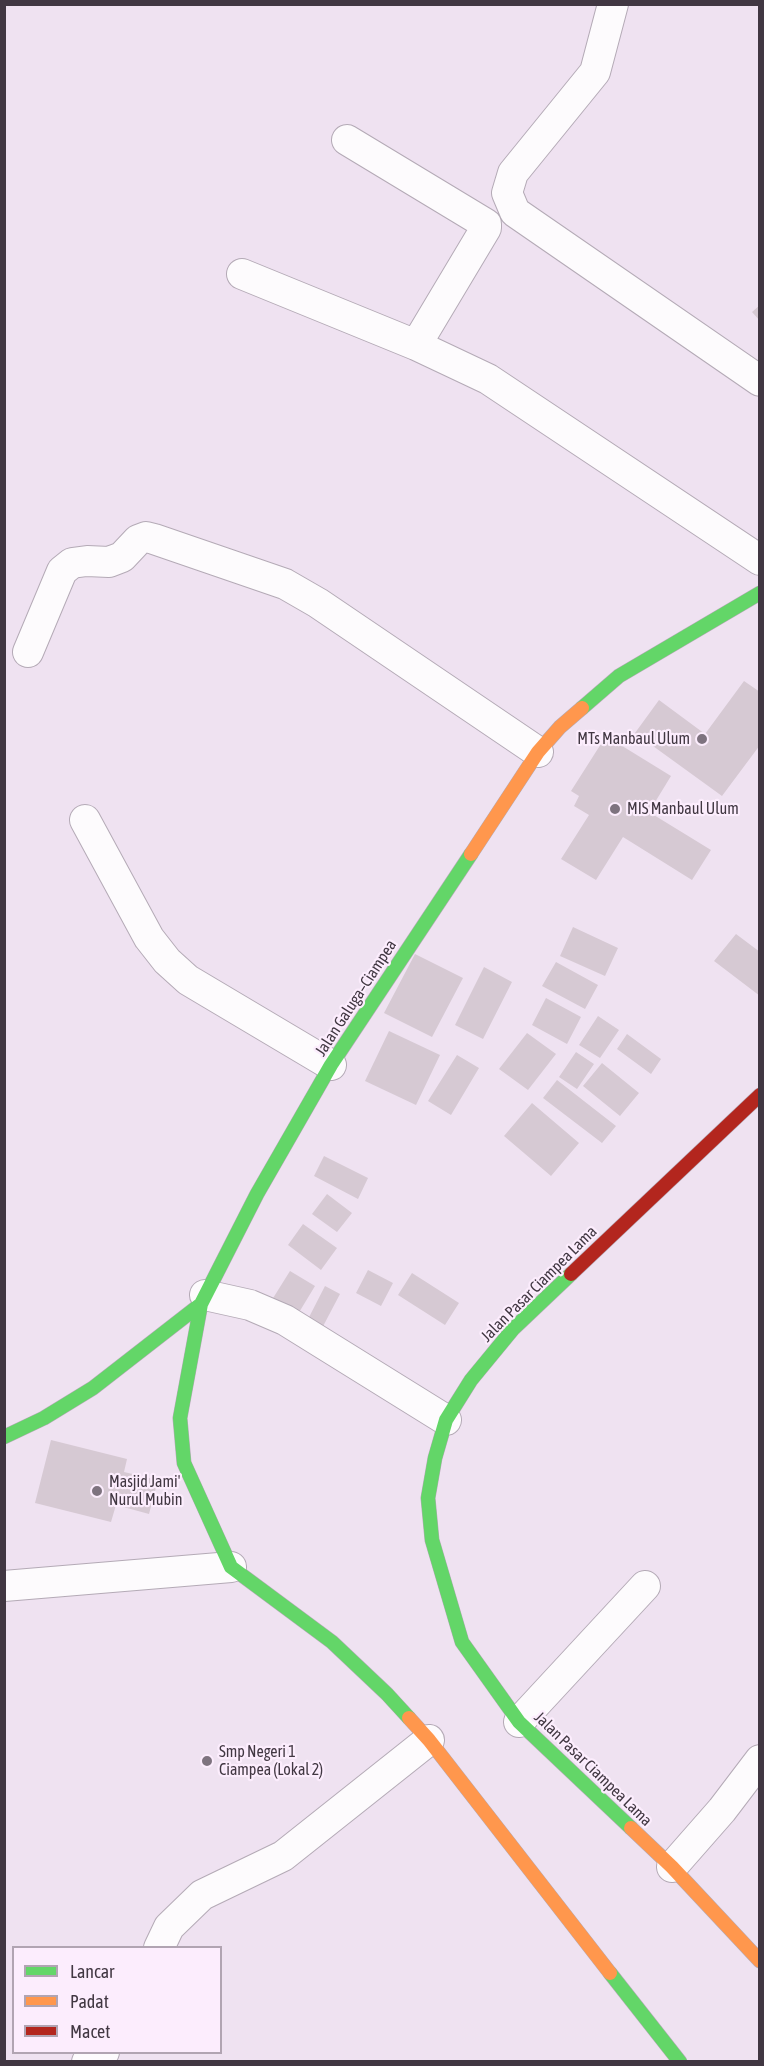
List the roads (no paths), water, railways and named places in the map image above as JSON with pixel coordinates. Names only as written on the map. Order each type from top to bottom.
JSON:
[{"type":"street","points":[[613,4],[595,72],[513,173],[507,193],[515,212],[759,381]]},
{"type":"street","points":[[347,140],[487,226],[416,345]]},
{"type":"street","points":[[242,274],[416,345],[488,379],[759,560]]},
{"type":"street","points":[[28,652],[62,571],[72,563],[109,562],[122,557],[138,540],[146,537],[285,584],[318,603],[538,752]]},
{"type":"street","name":"Jalan Galuga–Ciampea","points":[[4,1437],[44,1418],[93,1388],[203,1300],[257,1194],[331,1065],[538,752],[560,727],[619,676],[759,593]]},
{"type":"street","points":[[85,820],[149,938],[167,961],[188,980],[331,1065]]},
{"type":"street","name":"Jalan Pasar Ciampea Lama","points":[[759,1095],[513,1329],[471,1380],[446,1420],[435,1458],[428,1498],[432,1540],[462,1642],[519,1722],[672,1867],[759,1962]]},
{"type":"street","points":[[446,1420],[285,1320],[250,1305],[203,1300],[180,1418],[184,1463],[231,1567],[332,1642],[387,1694],[429,1740],[680,2061]]},
{"type":"street","points":[[4,1586],[231,1567]]},
{"type":"street","points":[[519,1722],[645,1586]]},
{"type":"street","points":[[160,1946],[169,1927],[202,1895],[283,1856],[429,1740]]},
{"type":"street","points":[[672,1867],[722,1810],[759,1760]]},
{"type":"place","name":"MTs Manbaul Ulum","points":[[702,739]]},
{"type":"place","name":"MIS Manbaul Ulum","points":[[615,809]]},
{"type":"place","name":"Masjid Jami' Nurul Mubin","points":[[97,1491]]},
{"type":"place","name":"Smp Negeri 1 Ciampea (Lokal 2)","points":[[207,1761]]}]
